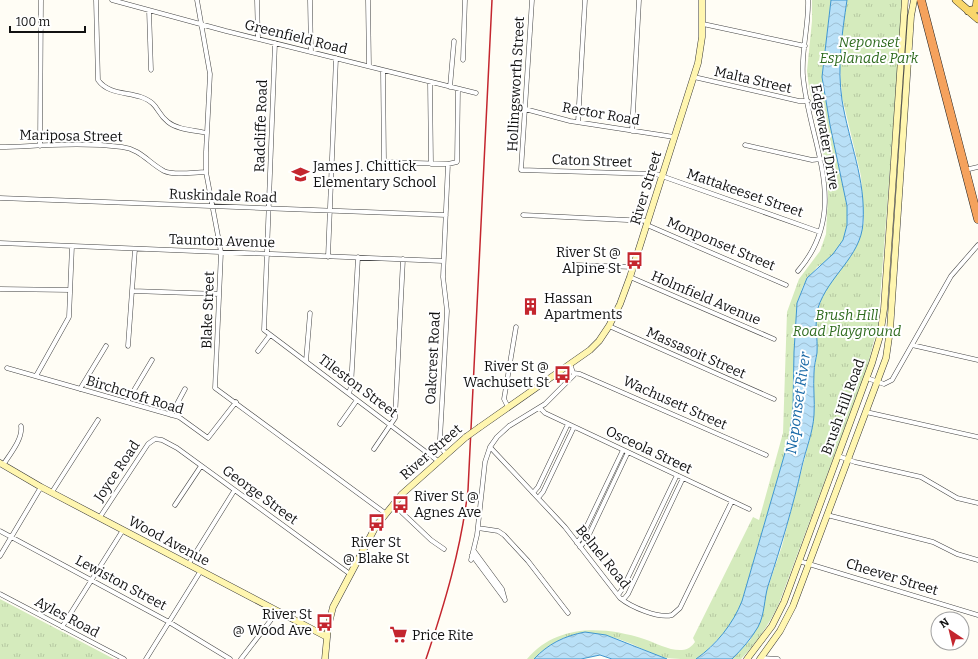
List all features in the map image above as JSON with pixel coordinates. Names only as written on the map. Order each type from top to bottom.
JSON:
[{"type":"highway","points":[[921,0],[978,220]]},
{"type":"main road","name":"River Street","points":[[325,659],[327,637],[333,607],[385,513],[438,461],[466,437],[593,348],[609,326],[620,304],[630,277],[694,77],[701,49],[703,24],[702,0]]},
{"type":"main road","name":"Brush Hill Road","points":[[747,659],[754,651],[778,614],[800,561],[875,354],[883,318],[905,0]]},
{"type":"main road","name":"Brush Hill Road","points":[[762,659],[789,615],[886,358],[889,340],[898,217],[910,16],[914,0]]},
{"type":"main road","points":[[956,0],[978,20]]},
{"type":"main road","points":[[968,11],[976,9],[977,0]]},
{"type":"main road","points":[[890,216],[898,217]]},
{"type":"main road","name":"Wood Avenue","points":[[1,464],[200,572],[327,637]]},
{"type":"main road","points":[[754,651],[762,659]]},
{"type":"street","points":[[40,146],[41,0]]},
{"type":"street","points":[[96,0],[98,80],[102,85],[109,90],[126,93],[152,102],[167,122],[175,126],[207,133]]},
{"type":"street","name":"Greenfield Road","points":[[112,0],[274,43],[476,93]]},
{"type":"street","name":"Blake Street","points":[[198,0],[210,74],[206,172],[221,252],[215,388],[385,513]]},
{"type":"street","points":[[257,0],[258,38]]},
{"type":"street","points":[[310,0],[311,52]]},
{"type":"street","points":[[368,0],[369,66]]},
{"type":"street","points":[[463,60],[465,0]]},
{"type":"street","name":"Hollingsworth Street","points":[[521,170],[532,0]]},
{"type":"street","points":[[578,122],[585,0]]},
{"type":"street","points":[[632,131],[639,0]]},
{"type":"street","name":"Edgewater Drive","points":[[798,271],[811,254],[820,232],[825,197],[821,159],[803,76],[808,0]]},
{"type":"street","points":[[149,10],[151,70]]},
{"type":"street","points":[[703,24],[805,46]]},
{"type":"street","points":[[450,87],[454,41]]},
{"type":"street","name":"Radcliffe Road","points":[[264,330],[274,43]]},
{"type":"street","points":[[328,257],[336,58]]},
{"type":"street","points":[[383,70],[384,162],[455,164],[458,160],[458,89]]},
{"type":"street","name":"Malta Street","points":[[694,77],[799,101],[808,101]]},
{"type":"street","points":[[430,82],[431,164]]},
{"type":"street","name":"Rector Road","points":[[525,109],[578,122],[674,137]]},
{"type":"street","points":[[746,145],[812,160],[821,159]]},
{"type":"street","name":"Mariposa Street","points":[[0,146],[123,147],[142,154],[164,171],[173,173],[206,172]]},
{"type":"street","name":"Oakcrest Road","points":[[446,454],[441,448],[440,439],[447,311],[443,285],[448,164]]},
{"type":"street","points":[[966,170],[978,167]]},
{"type":"street","name":"Caton Street","points":[[521,170],[653,174],[662,176]]},
{"type":"street","name":"Mattakeeset Street","points":[[662,176],[820,232]]},
{"type":"street","name":"Ruskindale Road","points":[[0,198],[446,216]]},
{"type":"street","points":[[523,215],[647,223]]},
{"type":"street","name":"Monponset Street","points":[[647,223],[786,285]]},
{"type":"street","name":"Taunton Avenue","points":[[0,243],[328,257],[444,260]]},
{"type":"street","points":[[867,378],[886,383],[892,380],[951,276],[978,245]]},
{"type":"street","points":[[36,376],[69,317],[72,246]]},
{"type":"street","points":[[128,346],[135,249]]},
{"type":"street","points":[[349,393],[351,387],[358,258]]},
{"type":"street","points":[[374,448],[392,426],[395,415],[403,259]]},
{"type":"street","points":[[576,265],[633,267]]},
{"type":"street","name":"Holmfield Avenue","points":[[630,277],[774,339]]},
{"type":"street","points":[[0,289],[70,290]]},
{"type":"street","points":[[133,291],[219,294]]},
{"type":"street","points":[[306,361],[310,313]]},
{"type":"street","name":"Massasoit Street","points":[[609,326],[774,399]]},
{"type":"street","points":[[508,407],[504,399],[516,327]]},
{"type":"street","name":"Tileston Street","points":[[264,330],[438,461]]},
{"type":"street","points":[[258,351],[270,335]]},
{"type":"street","points":[[912,344],[978,360]]},
{"type":"street","points":[[80,389],[106,346]]},
{"type":"street","points":[[127,402],[152,360]]},
{"type":"street","points":[[471,560],[478,528],[485,462],[490,447],[497,437],[509,426],[540,408],[566,385],[574,373],[570,364]]},
{"type":"street","name":"Birchcroft Road","points":[[7,368],[179,417],[208,438],[236,402]]},
{"type":"street","name":"Wachusett Street","points":[[574,373],[580,374],[766,455]]},
{"type":"street","points":[[171,415],[185,390]]},
{"type":"street","points":[[340,424],[357,400]]},
{"type":"street","name":"Osceola Street","points":[[540,408],[545,413],[749,510]]},
{"type":"street","points":[[866,412],[978,437]]},
{"type":"street","points":[[52,492],[98,420]]},
{"type":"street","points":[[533,493],[538,487],[568,424]]},
{"type":"street","points":[[1,464],[17,442],[22,430],[21,426]]},
{"type":"street","points":[[538,498],[543,492],[574,427]]},
{"type":"street","name":"George Street","points":[[155,439],[162,440],[177,448],[234,491],[350,574]]},
{"type":"street","name":"Joyce Road","points":[[100,517],[140,454],[152,440],[155,439]]},
{"type":"street","name":"Belnel Road","points":[[490,447],[538,498],[623,600],[632,606],[661,615],[670,616],[677,612],[732,501]]},
{"type":"street","points":[[576,542],[582,536],[623,450]]},
{"type":"street","points":[[580,547],[587,539],[628,452]]},
{"type":"street","points":[[838,456],[920,477],[957,498],[978,504]]},
{"type":"street","points":[[175,505],[201,466]]},
{"type":"street","points":[[618,595],[623,588],[677,475]]},
{"type":"street","points":[[623,600],[628,594],[683,478]]},
{"type":"street","points":[[0,556],[41,487]]},
{"type":"street","points":[[188,565],[234,491]]},
{"type":"street","points":[[393,504],[431,540],[444,549]]},
{"type":"street","points":[[827,515],[933,542],[957,554],[978,560]]},
{"type":"street","points":[[478,528],[498,531],[504,535],[528,561],[568,612]]},
{"type":"street","points":[[62,627],[123,530]]},
{"type":"street","name":"Lewiston Street","points":[[0,531],[169,622],[230,659]]},
{"type":"street","points":[[473,553],[502,589],[505,600],[473,553]]},
{"type":"street","name":"Cheever Street","points":[[800,561],[978,615]]},
{"type":"street","points":[[146,659],[200,572]]},
{"type":"street","name":"Ayles Road","points":[[0,594],[124,659]]},
{"type":"street","points":[[242,659],[277,612]]},
{"type":"street","points":[[762,659],[778,659]]},
{"type":"green space","points":[[812,0],[831,0],[822,77],[830,125],[847,206],[847,225],[843,240],[838,248],[829,259],[817,267],[803,286],[797,303],[793,407],[789,439],[738,612],[727,630],[696,659],[665,658],[632,644],[604,635],[580,634],[568,636],[556,641],[534,659],[527,659],[552,639],[581,631],[597,630],[644,639],[677,650],[688,649],[695,642],[693,638],[753,517],[759,520],[783,433],[787,312],[799,279],[820,251],[826,234],[828,196],[827,171],[807,71],[812,21]]},
{"type":"green space","points":[[847,0],[903,0],[878,325],[867,368],[778,606],[757,640],[741,659],[732,659],[750,640],[761,619],[765,596],[782,546],[811,434],[814,415],[814,373],[817,353],[815,321],[822,297],[864,223],[861,176],[842,97],[839,52]]},
{"type":"green space","points":[[0,599],[114,659],[0,659]]},
{"type":"water","name":"Neponset River","points":[[831,0],[847,0],[843,25],[840,75],[845,116],[860,176],[862,191],[863,223],[861,235],[857,246],[829,286],[818,308],[816,319],[817,353],[814,370],[814,410],[812,428],[791,511],[768,586],[760,622],[743,648],[732,659],[696,659],[717,641],[729,626],[742,601],[789,439],[793,407],[797,303],[807,278],[833,254],[843,240],[847,225],[847,206],[830,125],[822,77]]},
{"type":"water","points":[[585,632],[606,635],[667,659],[612,659],[600,655],[581,659],[534,659],[557,641]]},
{"type":"railway","points":[[426,659],[452,576],[468,490],[492,0]]},
{"type":"place","name":"James J. Chittick Elementary School","points":[[300,174]]},
{"type":"place","name":"River St @ Alpine St","points":[[634,260]]},
{"type":"place","name":"Hassan Apartments","points":[[531,306]]},
{"type":"place","name":"River St @ Wachusett St","points":[[562,374]]},
{"type":"place","name":"River St @ Agnes Ave","points":[[401,504]]},
{"type":"place","name":"River St @ Blake St","points":[[376,522]]},
{"type":"place","name":"River St @ Wood Ave","points":[[325,622]]},
{"type":"place","name":"Price Rite","points":[[399,635]]},
{"type":"park label","name":"Neponset Esplanade Park","points":[[869,50]]},
{"type":"park label","name":"Brush Hill Road Playground","points":[[847,324]]}]
